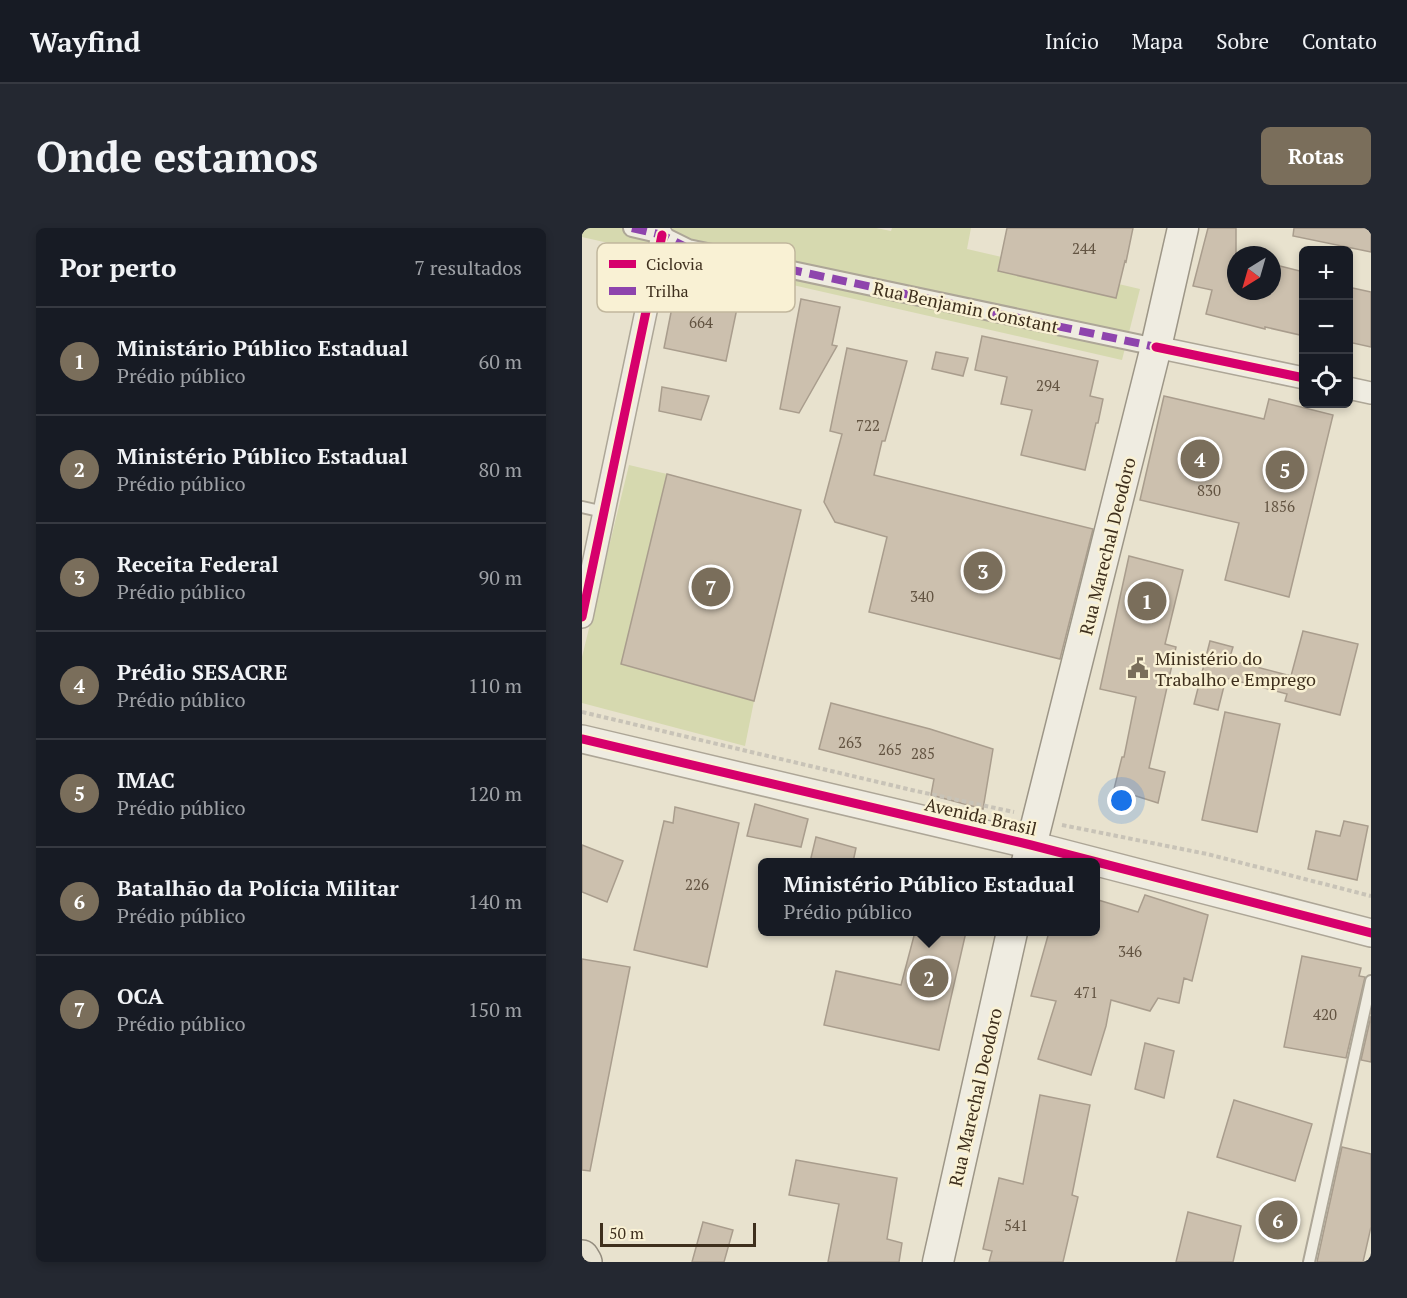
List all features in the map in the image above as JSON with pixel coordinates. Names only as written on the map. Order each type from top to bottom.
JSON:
[{"type":"main road","name":"Rua Marechal Deodoro","points":[[1033,842],[1156,347],[1182,228]]},
{"type":"main road","name":"Rua Marechal Deodoro","points":[[938,1262],[1011,936]]},
{"type":"main road","points":[[582,1257],[585,1262]]},
{"type":"street","name":"Rua Benjamin Constant","points":[[632,228],[663,231],[681,243]]},
{"type":"street","name":"Rua Benjamin Constant","points":[[795,271],[1299,377]]},
{"type":"street","points":[[582,618],[646,312]]},
{"type":"street","points":[[1353,389],[1371,393]]},
{"type":"street","name":"Avenida Brasil","points":[[582,739],[1033,842],[1092,858]]},
{"type":"street","name":"Avenida Brasil","points":[[1100,860],[1371,933]]},
{"type":"lane","points":[[582,507],[604,512]]},
{"type":"lane","points":[[1309,1262],[1371,981]]},
{"type":"path","points":[[582,712],[916,791],[1033,842],[1049,821],[1207,854],[1371,896]]},
{"type":"green space","points":[[582,228],[876,228],[891,231],[892,228],[971,228],[967,249],[1140,289],[1122,360],[795,286],[795,243],[608,243],[582,237]]},
{"type":"green space","points":[[629,465],[667,474],[621,664],[754,701],[745,746],[582,703],[582,657]]},
{"type":"building","points":[[1007,228],[1133,228],[1116,298],[998,271]]},
{"type":"building","points":[[1208,228],[1236,228],[1236,246],[1227,246],[1227,300],[1281,300],[1281,266],[1299,271],[1299,335],[1206,314],[1212,290],[1193,286]]},
{"type":"building","points":[[1294,228],[1371,228],[1371,252],[1353,248],[1353,246],[1342,246],[1293,236]]},
{"type":"building","points":[[1353,288],[1371,292],[1371,347],[1353,343]]},
{"type":"building","points":[[801,299],[840,307],[832,345],[837,346],[799,413],[780,409]]},
{"type":"building","points":[[671,312],[736,312],[726,361],[664,348]]},
{"type":"building","points":[[982,336],[1098,361],[1090,396],[1103,399],[1085,470],[1021,455],[1032,410],[1001,404],[1007,377],[975,370]]},
{"type":"building","points":[[847,348],[907,361],[874,475],[1093,529],[1060,659],[869,612],[887,537],[835,522],[824,502],[842,434],[830,431]]},
{"type":"building","points":[[936,352],[968,358],[963,376],[932,369]]},
{"type":"building","points":[[662,387],[709,396],[701,420],[659,411]]},
{"type":"building","points":[[1164,396],[1264,419],[1269,399],[1333,415],[1289,597],[1225,580],[1239,523],[1140,500]]},
{"type":"building","points":[[667,474],[801,510],[754,701],[621,664]]},
{"type":"building","points":[[1129,556],[1183,570],[1165,644],[1176,647],[1149,768],[1165,772],[1158,803],[1114,789],[1122,757],[1124,757],[1136,697],[1100,689]]},
{"type":"building","points":[[1303,631],[1358,644],[1340,715],[1285,701],[1287,694],[1226,678],[1218,710],[1194,704],[1210,641],[1233,647],[1229,660],[1291,676]]},
{"type":"building","points":[[831,703],[930,729],[993,749],[983,809],[931,795],[934,779],[819,749]]},
{"type":"building","points":[[1225,712],[1280,724],[1257,832],[1202,820]]},
{"type":"building","points":[[755,804],[808,819],[801,847],[747,836]]},
{"type":"building","points":[[675,807],[739,823],[707,967],[634,950],[664,821],[673,823]]},
{"type":"building","points":[[1344,821],[1368,826],[1357,880],[1308,869],[1316,831],[1340,836]]},
{"type":"building","points":[[816,837],[856,848],[854,858],[811,858]]},
{"type":"building","points":[[582,845],[623,861],[607,902],[582,892]]},
{"type":"building","points":[[1145,895],[1208,915],[1192,981],[1184,978],[1179,1003],[1158,998],[1150,1011],[1111,1000],[1106,1026],[1091,1075],[1038,1059],[1056,1001],[1031,996],[1048,936],[1100,936],[1100,901],[1138,912]]},
{"type":"building","points":[[914,936],[965,936],[939,1050],[824,1025],[836,971],[901,985]]},
{"type":"building","points":[[1302,956],[1361,968],[1359,976],[1365,977],[1346,1058],[1284,1047]]},
{"type":"building","points":[[582,959],[630,967],[590,1171],[582,1170]]},
{"type":"building","points":[[1371,1016],[1371,1062],[1361,1060]]},
{"type":"building","points":[[1145,1043],[1174,1051],[1164,1098],[1135,1089]]},
{"type":"building","points":[[1040,1095],[1090,1105],[1072,1195],[1078,1197],[1063,1262],[989,1262],[992,1251],[983,1249],[999,1178],[1023,1184]]},
{"type":"building","points":[[1234,1100],[1312,1124],[1295,1181],[1217,1157]]},
{"type":"building","points":[[1342,1147],[1371,1154],[1371,1227],[1363,1262],[1317,1262]]},
{"type":"building","points":[[796,1160],[897,1178],[887,1239],[902,1243],[899,1262],[828,1262],[839,1204],[789,1195]]},
{"type":"building","points":[[1188,1212],[1241,1226],[1233,1262],[1176,1262]]},
{"type":"building","points":[[703,1222],[733,1230],[724,1262],[692,1262]]},
{"type":"marked path","points":[[632,228],[662,235],[678,243]]},
{"type":"marked path","points":[[795,271],[1156,347]]},
{"type":"cycle path","points":[[660,243],[662,235]]},
{"type":"cycle path","points":[[582,617],[646,312]]},
{"type":"cycle path","points":[[1156,347],[1299,377]]},
{"type":"cycle path","points":[[582,739],[1081,858]]},
{"type":"cycle path","points":[[1100,863],[1371,933]]},
{"type":"place","name":"Prédio SESACRE","points":[[1200,459]]},
{"type":"place","name":"IMAC","points":[[1285,470]]},
{"type":"place","name":"Receita Federal","points":[[983,571]]},
{"type":"place","name":"OCA","points":[[711,587]]},
{"type":"place","name":"Ministário Público Estadual","points":[[1147,601]]},
{"type":"place","name":"Ministério do Trabalho e Emprego","points":[[1138,668]]},
{"type":"place","name":"Ministério Público Estadual","points":[[929,978]]},
{"type":"place","name":"Batalhão da Polícia Militar","points":[[1278,1220]]}]
